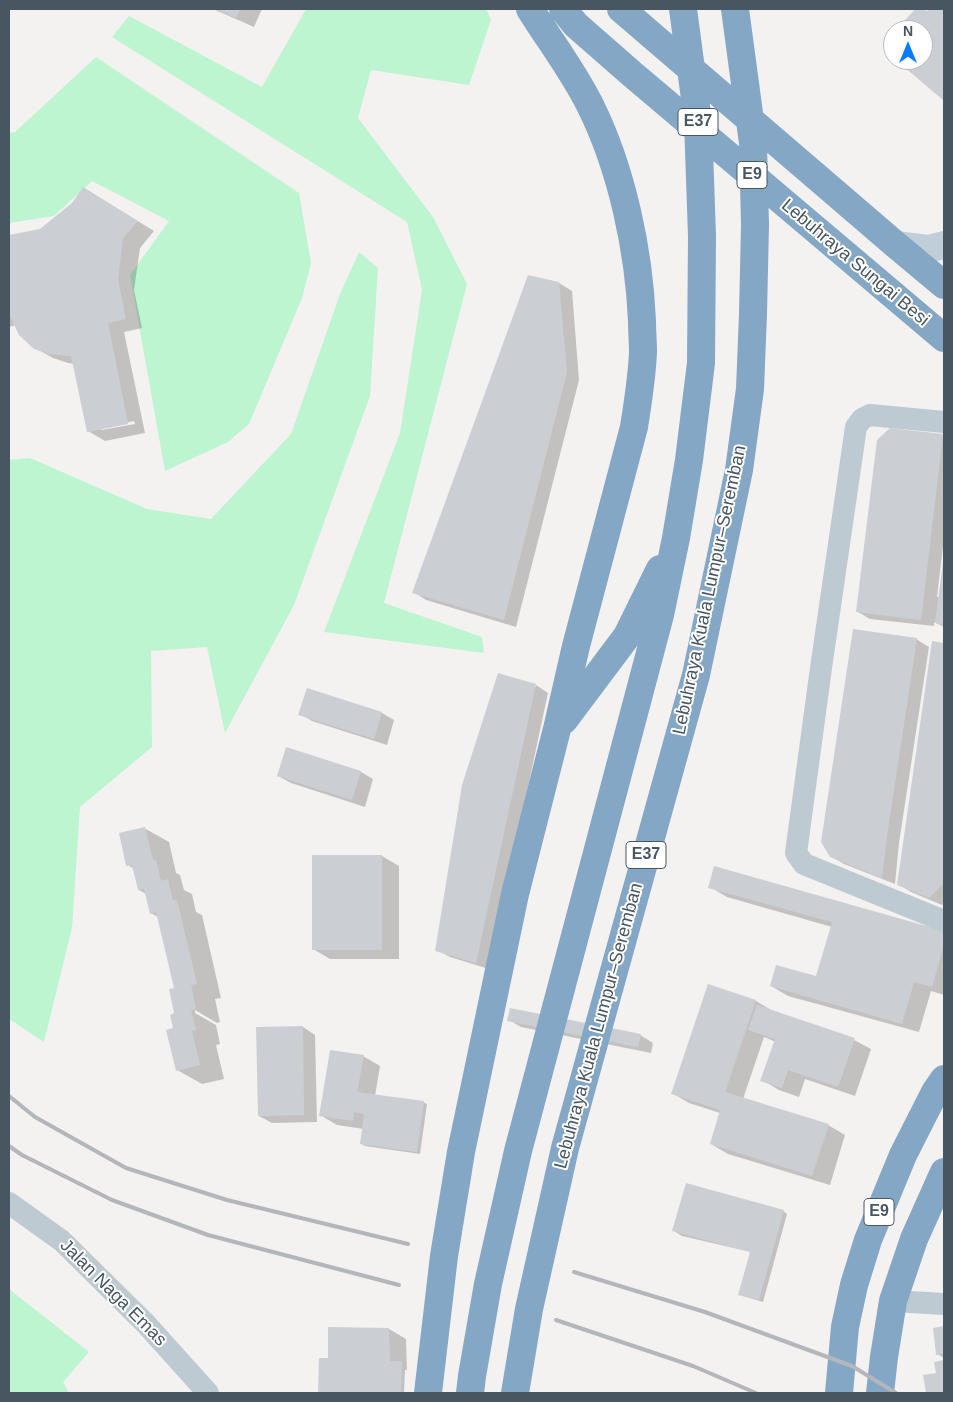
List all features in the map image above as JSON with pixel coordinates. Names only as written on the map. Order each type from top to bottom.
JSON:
[{"type":"highway","points":[[428,1393],[444,1256],[461,1152],[515,894],[576,646],[634,427],[640,392],[643,350],[638,272],[620,188],[608,149],[590,106],[530,9]]},
{"type":"highway","name":"Lebuhraya Sungai Besi","points":[[563,9],[576,25],[618,62],[944,338]]},
{"type":"highway","name":"E9","points":[[621,9],[944,285]]},
{"type":"highway","name":"E37","points":[[470,1393],[488,1284],[518,1151],[660,614],[676,538],[689,460],[700,363],[702,236],[698,122],[683,9]]},
{"type":"highway","name":"Lebuhraya Kuala Lumpur–Seremban","points":[[515,1393],[529,1309],[565,1148],[696,675],[739,470],[750,389],[755,225],[753,143],[737,18]]},
{"type":"highway","points":[[557,729],[627,636],[676,538]]},
{"type":"highway","name":"E9","points":[[839,1393],[845,1327],[854,1285],[868,1240],[903,1155],[935,1092],[944,1079]]},
{"type":"highway","name":"E9","points":[[880,1393],[893,1301],[914,1239],[944,1172]]},
{"type":"street","points":[[896,245],[928,249],[944,245]]},
{"type":"street","points":[[943,918],[804,864],[796,853],[820,668],[856,427],[862,419],[870,415],[944,422]]},
{"type":"street","name":"Jalan Naga Emas","points":[[9,1203],[62,1241],[146,1324],[208,1393]]},
{"type":"street","points":[[893,1301],[944,1304]]},
{"type":"green space","points":[[306,9],[486,9],[491,20],[469,85],[371,70],[358,118],[433,217],[467,284],[384,603],[482,637],[484,653],[324,632],[400,433],[422,290],[407,222],[112,37],[129,16],[262,87]]},
{"type":"green space","points":[[96,57],[299,193],[311,263],[302,298],[249,424],[228,442],[165,471],[130,275],[169,221],[92,181],[54,216],[9,223],[9,133],[15,132]]},
{"type":"green space","points":[[359,252],[378,268],[370,396],[294,605],[225,733],[207,647],[151,651],[152,747],[80,807],[72,928],[44,1042],[9,1019],[9,460],[30,458],[147,509],[211,519],[291,434],[340,294]]},
{"type":"green space","points":[[9,1289],[89,1352],[63,1382],[69,1393],[9,1393]]},
{"type":"building","points":[[216,9],[240,9],[236,18]]},
{"type":"building","points":[[915,9],[923,9],[926,12],[929,9],[940,9],[944,12],[944,101],[908,70],[933,70],[933,20],[905,20]]},
{"type":"building","points":[[83,187],[138,221],[123,238],[118,280],[126,319],[108,323],[128,424],[87,432],[71,356],[49,354],[34,349],[19,335],[9,314],[9,235],[40,229],[72,203]]},
{"type":"building","points":[[528,275],[559,282],[567,372],[504,620],[412,593]]},
{"type":"building","points":[[890,428],[943,434],[921,620],[856,612],[877,440]]},
{"type":"building","points":[[944,562],[944,625],[935,623]]},
{"type":"building","points":[[853,629],[917,638],[882,878],[830,857],[821,842]]},
{"type":"building","points":[[932,641],[944,643],[944,883],[929,898],[897,885]]},
{"type":"building","points":[[498,673],[536,684],[476,963],[435,951],[462,785]]},
{"type":"building","points":[[307,688],[382,712],[374,739],[298,715]]},
{"type":"building","points":[[286,747],[361,771],[352,800],[277,776]]},
{"type":"building","points":[[145,827],[153,860],[156,860],[161,881],[168,879],[173,901],[177,900],[197,984],[191,985],[196,1009],[191,1010],[196,1030],[192,1031],[200,1065],[176,1071],[166,1030],[173,1028],[170,1015],[174,1013],[169,989],[174,988],[156,912],[150,914],[144,889],[138,890],[132,865],[126,866],[119,833]]},
{"type":"building","points":[[312,855],[382,855],[382,950],[312,950]]},
{"type":"building","points":[[714,866],[944,931],[944,944],[932,987],[914,982],[902,1024],[770,986],[776,965],[816,976],[832,922],[708,888]]},
{"type":"building","points":[[708,984],[756,1000],[725,1092],[829,1124],[812,1176],[710,1144],[720,1110],[671,1094]]},
{"type":"building","points":[[757,1005],[855,1038],[838,1087],[788,1070],[782,1088],[760,1081],[775,1039],[748,1030]]},
{"type":"building","points":[[510,1008],[641,1034],[638,1047],[507,1021]]},
{"type":"building","points":[[303,1026],[304,1115],[258,1116],[256,1027]]},
{"type":"building","points":[[330,1050],[364,1055],[357,1092],[424,1101],[417,1152],[360,1144],[364,1114],[354,1112],[353,1121],[319,1116]]},
{"type":"building","points":[[686,1183],[784,1210],[759,1300],[738,1295],[750,1252],[672,1231]]},
{"type":"building","points":[[944,1326],[944,1354],[936,1355],[933,1328]]},
{"type":"building","points":[[328,1327],[389,1328],[390,1361],[402,1361],[401,1393],[318,1393],[319,1358],[328,1358]]},
{"type":"building","points":[[944,1360],[944,1393],[926,1393],[923,1375],[936,1373],[934,1362]]},
{"type":"railway","points":[[9,1096],[35,1117],[126,1168],[227,1200],[408,1244]]},
{"type":"railway","points":[[9,1146],[22,1155],[112,1200],[208,1235],[399,1285]]},
{"type":"railway","points":[[574,1272],[705,1312],[852,1366],[896,1393]]},
{"type":"railway","points":[[556,1320],[693,1366],[756,1393]]}]
